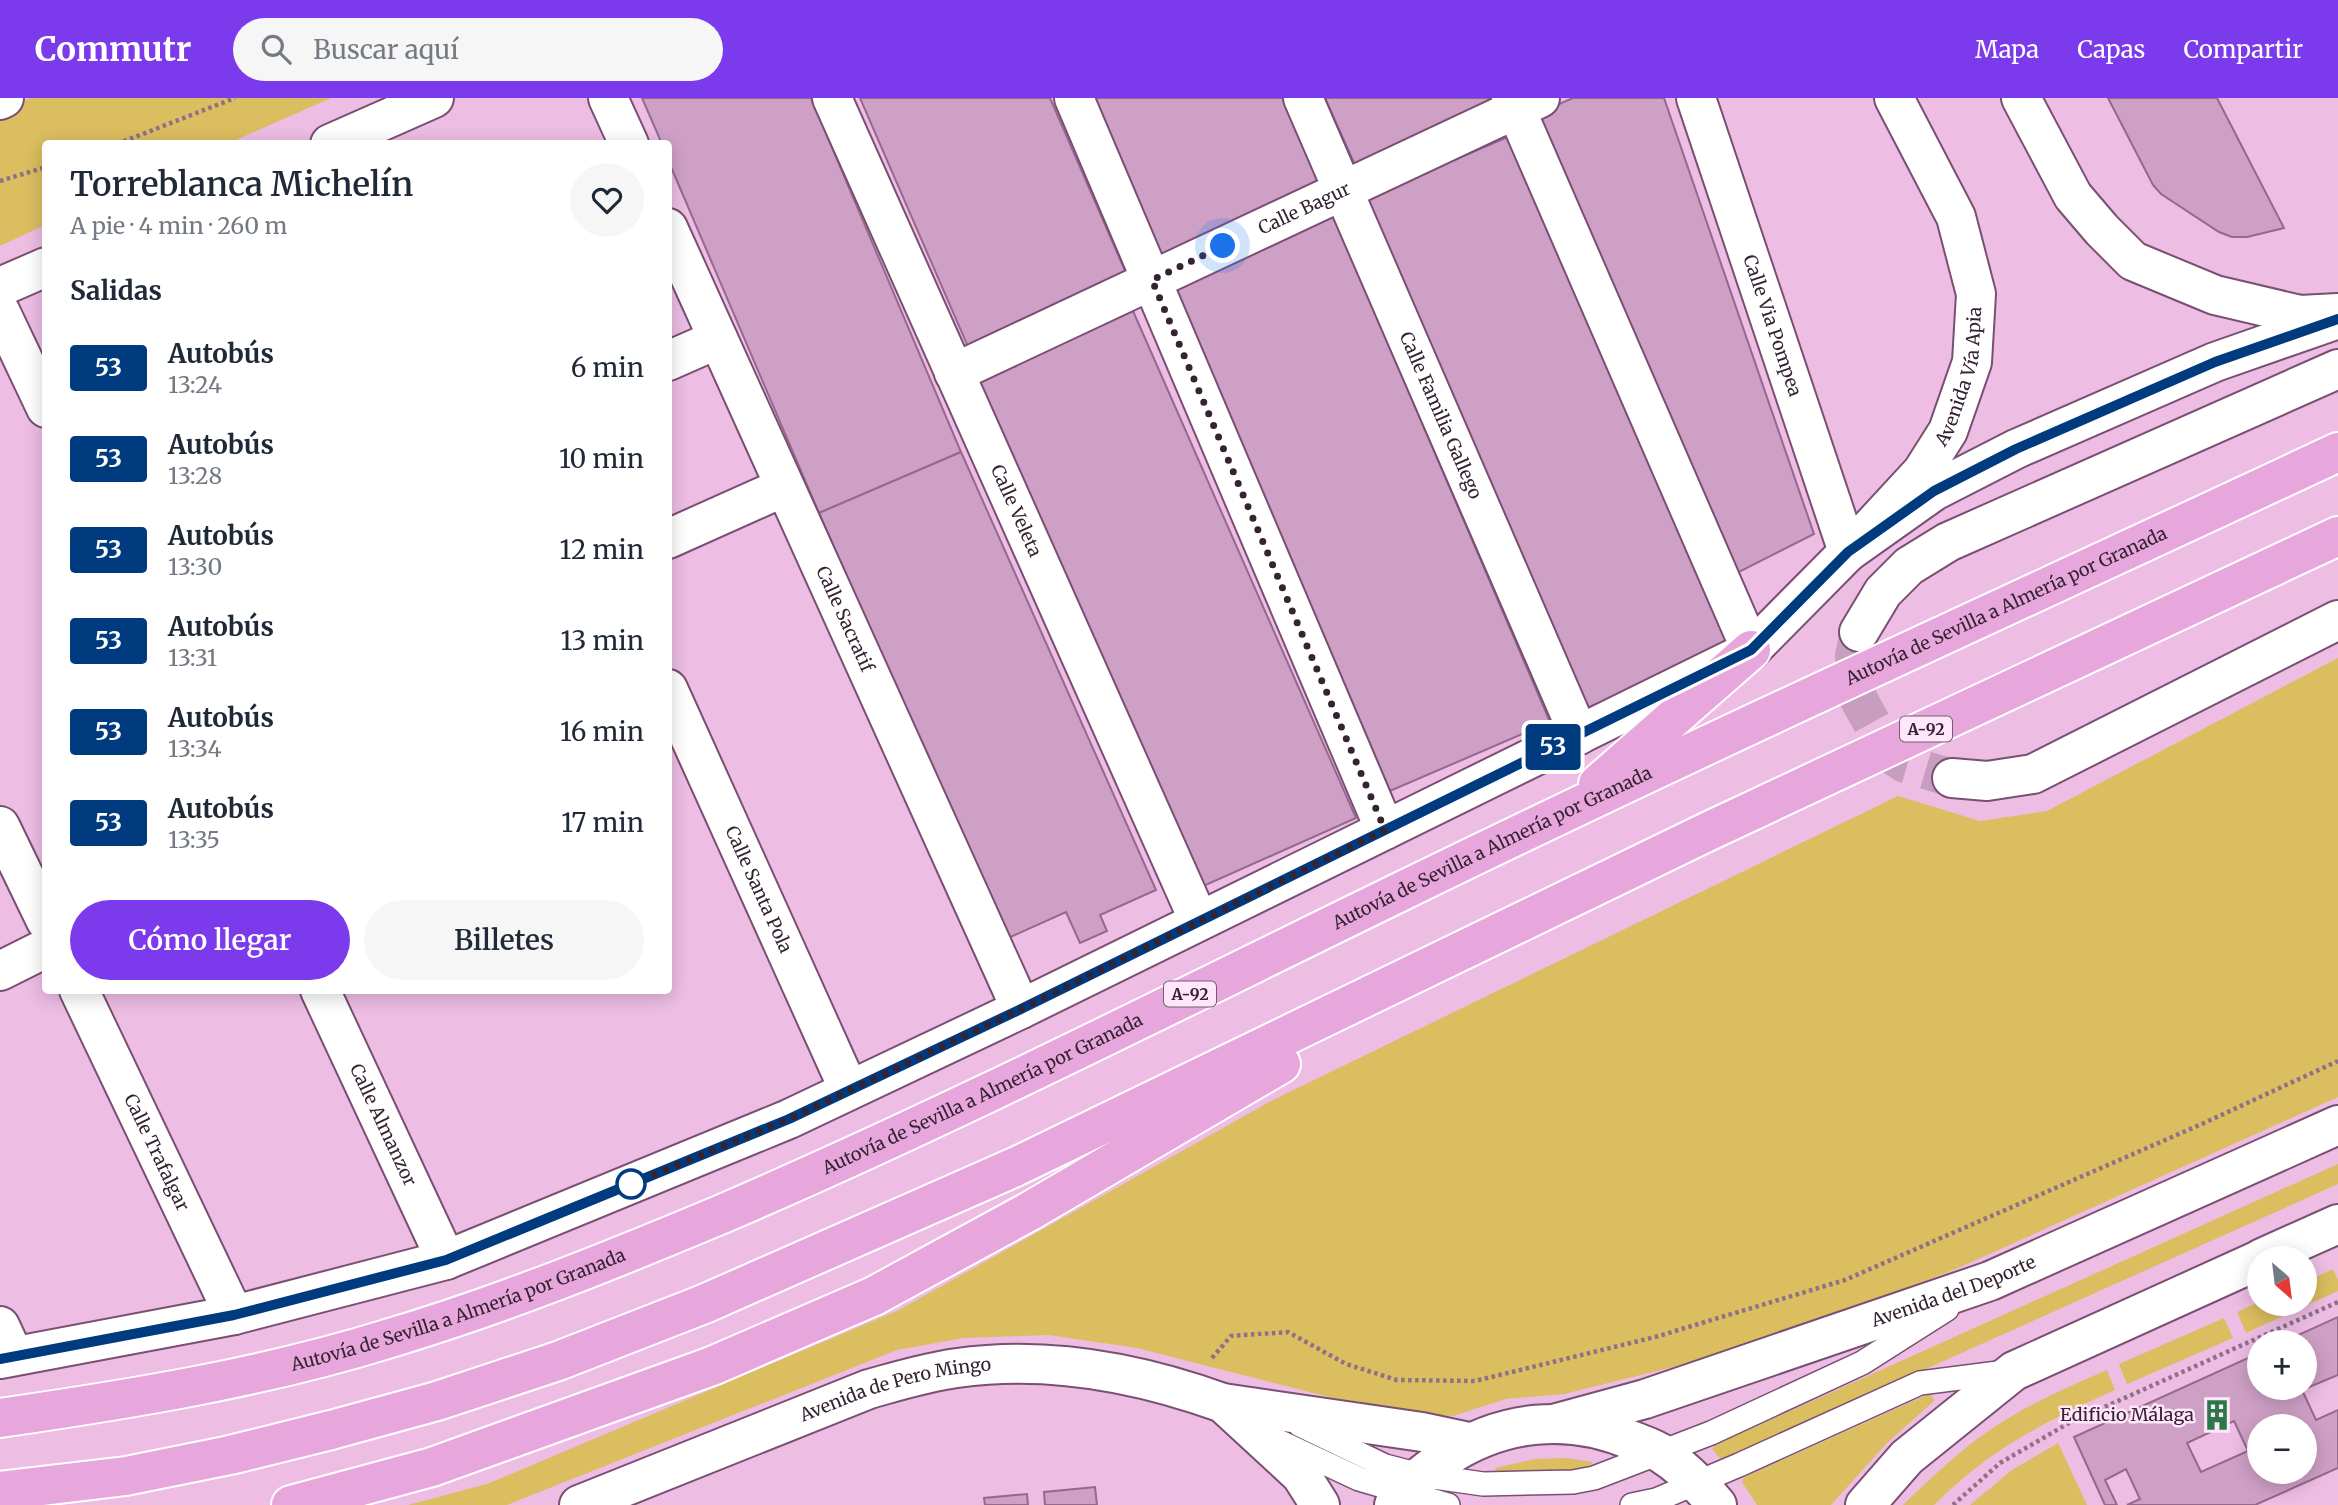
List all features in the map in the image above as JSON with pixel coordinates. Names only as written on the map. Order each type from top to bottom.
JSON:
[{"type":"highway","name":"Autovía de Sevilla a Almería por Granada","points":[[0,1418],[134,1399],[299,1364],[386,1340],[558,1281],[690,1227],[863,1152],[1564,814],[2338,452]]},
{"type":"highway","name":"A-92","points":[[0,1492],[127,1476],[230,1455],[437,1401],[558,1361],[704,1304],[1015,1167],[1734,819],[2338,536]]},
{"type":"highway","points":[[1564,814],[1751,650]]},
{"type":"highway","points":[[291,1505],[432,1467],[483,1449],[712,1366],[874,1296],[1042,1205],[1515,926]]},
{"type":"street","points":[[339,140],[434,98]]},
{"type":"street","points":[[608,98],[627,140]]},
{"type":"street","name":"Calle Veleta","points":[[832,98],[1199,921]]},
{"type":"street","points":[[1074,98],[1385,830]]},
{"type":"street","name":"Calle Familia Gallego","points":[[1303,98],[1579,735]]},
{"type":"street","name":"Calle Via Pompea","points":[[1696,98],[1848,552]]},
{"type":"street","name":"Avenida Vía Apia","points":[[1848,552],[1922,472],[1948,430],[1972,362],[1976,294],[1956,216],[1894,98]]},
{"type":"street","points":[[2021,98],[2073,195],[2133,261],[2215,295],[2300,316],[2338,313]]},
{"type":"street","points":[[1522,102],[1751,650]]},
{"type":"street","name":"Calle Bagur","points":[[954,373],[1343,190],[1522,102]]},
{"type":"street","name":"Calle Sacratif","points":[[672,237],[1021,1009]]},
{"type":"street","points":[[0,287],[42,269]]},
{"type":"street","points":[[0,311],[42,400]]},
{"type":"street","points":[[5,1347],[234,1315],[446,1260],[789,1119],[1021,1009],[1751,650],[1848,552],[1934,491],[2016,449],[2215,362],[2338,319]]},
{"type":"street","points":[[672,359],[718,339]]},
{"type":"street","points":[[1859,632],[1882,592],[1909,566],[1948,542],[2338,369]]},
{"type":"street","points":[[672,537],[784,487]]},
{"type":"street","points":[[1952,778],[1987,781],[2033,774],[2338,620]]},
{"type":"street","name":"Calle Santa Pola","points":[[672,698],[849,1090]]},
{"type":"street","points":[[0,826],[42,913]]},
{"type":"street","points":[[0,971],[42,950]]},
{"type":"street","name":"Calle Trafalgar","points":[[81,994],[234,1315]]},
{"type":"street","name":"Calle Almanzor","points":[[322,994],[446,1260]]},
{"type":"street","name":"Avenida del Deporte","points":[[1405,1491],[1469,1442],[1497,1431],[1557,1423],[1645,1399],[1990,1281],[2338,1125]]},
{"type":"street","points":[[2290,1246],[2338,1224]]},
{"type":"street","points":[[1865,1505],[1907,1457],[2014,1371],[2247,1265]]},
{"type":"street","name":"Avenida de Pero Mingo","points":[[579,1505],[846,1397],[954,1368],[1019,1363],[1076,1366],[1125,1374],[1194,1391],[1260,1419],[1422,1432],[1469,1442]]},
{"type":"street","points":[[1260,1419],[1320,1505]]},
{"type":"street","name":"Avenida del Deporte","points":[[1557,1423],[1611,1431],[1661,1453],[1707,1493]]},
{"type":"lane","points":[[1405,1491],[1573,1482],[1594,1478],[1711,1433],[1862,1363],[1990,1281]]},
{"type":"lane","points":[[1632,1505],[1707,1493],[1920,1383],[2014,1371]]},
{"type":"lane","points":[[1260,1419],[1385,1466],[1405,1491],[1448,1505]]},
{"type":"path","points":[[127,140],[235,98]]},
{"type":"path","points":[[0,181],[42,168]]},
{"type":"path","points":[[1204,1367],[1231,1336],[1288,1332],[1346,1364],[1397,1380],[1475,1381],[1655,1338],[1844,1280],[2191,1129],[2338,1061]]},
{"type":"path","points":[[1953,1505],[2000,1463],[2069,1423],[2338,1302]]},
{"type":"shaded area","points":[[30,98],[331,98],[236,140],[42,140],[42,226],[0,246],[0,113]]},
{"type":"shaded area","points":[[2338,658],[2338,1097],[1956,1269],[1815,1323],[1701,1360],[1564,1394],[1506,1399],[1453,1416],[1396,1414],[1137,1348],[1048,1335],[964,1338],[897,1350],[507,1505],[408,1505],[487,1484],[899,1310],[1273,1100],[1898,796],[1980,821],[2047,811]]},
{"type":"shaded area","points":[[2338,1164],[2338,1184],[1725,1459],[1720,1458],[1712,1449],[1717,1444]]},
{"type":"shaded area","points":[[2333,1269],[2338,1280],[2338,1291],[2317,1301],[2317,1276]]},
{"type":"shaded area","points":[[2247,1307],[2247,1316],[2283,1316],[2247,1330],[2246,1333],[2237,1312]]},
{"type":"shaded area","points":[[2224,1318],[2233,1338],[2127,1384],[2119,1364]]},
{"type":"shaded area","points":[[2107,1370],[2115,1390],[2019,1438],[1976,1468],[1934,1505],[1903,1505],[1937,1472],[1999,1424],[2038,1401]]},
{"type":"shaded area","points":[[1929,1394],[1934,1401],[1887,1443],[1831,1505],[1757,1505],[1742,1482],[1744,1477]]},
{"type":"shaded area","points":[[2058,1443],[2087,1505],[1970,1505],[2012,1470]]},
{"type":"shaded area","points":[[1566,1458],[1592,1464],[1545,1473],[1496,1471],[1495,1468],[1535,1459]]},
{"type":"building","points":[[642,98],[811,98],[961,452],[819,513],[672,169],[672,140],[660,140]]},
{"type":"building","points":[[860,98],[1050,98],[1129,280],[969,349]]},
{"type":"building","points":[[1093,98],[1285,98],[1322,189],[1159,257]]},
{"type":"building","points":[[1325,98],[1495,98],[1355,165]]},
{"type":"building","points":[[1573,98],[1664,98],[1814,534],[1735,574],[1536,114]]},
{"type":"building","points":[[2108,98],[2217,98],[2284,228],[2247,237],[2232,237],[2219,232],[2161,194],[2153,185]]},
{"type":"building","points":[[1510,136],[1730,647],[1585,709],[1365,198]]},
{"type":"building","points":[[1333,215],[1550,722],[1390,791],[1176,290]]},
{"type":"building","points":[[1133,311],[1356,818],[1199,888],[977,380]]},
{"type":"building","points":[[961,452],[1156,890],[1100,915],[1107,931],[1080,943],[1066,912],[1006,939],[819,513]]},
{"type":"building","name":"Edificio Málaga","points":[[2338,1317],[2338,1375],[2317,1384],[2317,1330],[2309,1330]]},
{"type":"building","name":"Edificio Málaga","points":[[2247,1358],[2247,1400],[2307,1400],[2313,1414],[2247,1414],[2247,1449],[2234,1421],[2187,1443],[2201,1472],[2247,1451],[2247,1484],[2302,1484],[2255,1505],[2127,1505],[2140,1499],[2126,1469],[2105,1480],[2117,1505],[2105,1505],[2074,1437]]},
{"type":"building","name":"Edificio Málaga","points":[[2338,1410],[2338,1468],[2317,1477],[2317,1420]]},
{"type":"building","points":[[1095,1487],[1097,1505],[1045,1505],[1044,1492]]},
{"type":"building","points":[[1027,1494],[1028,1505],[985,1505],[984,1498]]},
{"type":"tunnel","points":[[1859,632],[1854,656],[1858,698],[1889,754],[1905,764],[1952,778]]},
{"type":"bus line","name":"53","points":[[0,1359],[234,1315],[446,1260],[789,1119],[1021,1009],[1751,650],[1848,552],[1934,491],[2016,449],[2215,362],[2338,319]]},
{"type":"place","name":"Edificio Málaga","points":[[2217,1415]]},
{"type":"route","points":[[631,1184],[789,1119],[1021,1009],[1385,830],[1152,280],[1223,246]]}]
